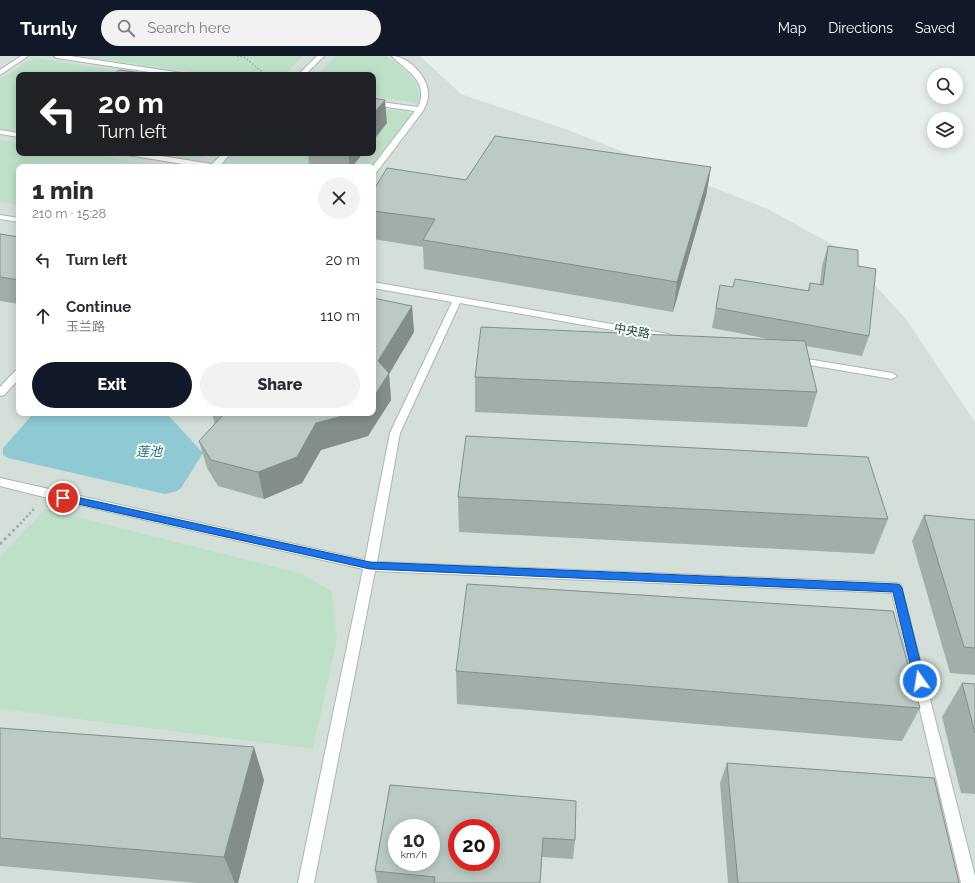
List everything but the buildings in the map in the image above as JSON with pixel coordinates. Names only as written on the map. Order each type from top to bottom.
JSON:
[{"type":"lane","points":[[0,72],[25,56]]},
{"type":"lane","points":[[57,56],[162,72]]},
{"type":"lane","points":[[304,72],[321,56]]},
{"type":"lane","points":[[376,167],[420,109],[426,96],[424,84],[412,69],[395,56]]},
{"type":"lane","points":[[376,103],[420,109]]},
{"type":"lane","points":[[0,132],[16,135]]},
{"type":"lane","points":[[146,156],[196,164]]},
{"type":"lane","points":[[217,164],[224,156]]},
{"type":"lane","points":[[0,217],[16,220]]},
{"type":"lane","name":"中央路","points":[[376,286],[681,340]]},
{"type":"lane","points":[[306,883],[370,566],[395,433],[456,300]]},
{"type":"lane","points":[[782,357],[892,376]]},
{"type":"lane","points":[[0,393],[16,376]]},
{"type":"lane","points":[[0,482],[370,566],[897,588],[969,883]]},
{"type":"path","points":[[237,56],[244,57],[262,72]]},
{"type":"path","points":[[0,544],[48,494]]},
{"type":"shaded area","points":[[0,56],[420,56],[461,94],[568,130],[768,209],[844,251],[905,318],[975,422],[975,883],[0,883]]},
{"type":"green space","points":[[81,56],[303,56],[287,72],[193,72]]},
{"type":"green space","points":[[336,56],[386,56],[398,64],[416,82],[419,96],[417,103],[376,96],[376,72],[320,72]]},
{"type":"green space","points":[[33,58],[130,72],[16,72],[16,133],[0,130],[0,80]]},
{"type":"green space","points":[[376,107],[413,113],[373,164],[354,164],[361,156],[376,156],[376,137],[386,124],[376,111]]},
{"type":"green space","points":[[0,140],[16,143],[16,156],[100,156],[150,164],[16,164],[16,205],[0,202]]},
{"type":"green space","points":[[161,156],[203,156],[197,162]]},
{"type":"green space","points":[[232,156],[317,156],[310,164],[225,164]]},
{"type":"green space","points":[[45,509],[300,573],[332,591],[337,640],[313,749],[0,709],[0,557]]},
{"type":"water","name":"莲池","points":[[31,416],[169,416],[203,453],[181,488],[177,491],[165,494],[8,458],[3,455],[3,448]]},
{"type":"route","points":[[63,498],[370,566],[897,588],[920,681]]}]
